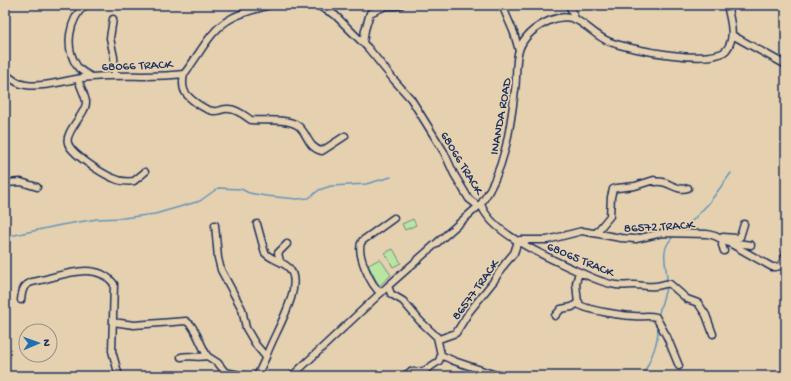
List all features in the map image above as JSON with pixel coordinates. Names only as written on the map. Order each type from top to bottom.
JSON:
[{"type":"street","points":[[85,5],[77,14],[71,25],[70,40],[76,66],[92,77]]},
{"type":"street","name":"68066 TRACK","points":[[5,73],[14,81],[27,85],[45,84],[92,77],[163,76],[184,74],[210,38],[225,22],[238,15],[270,5]]},
{"type":"street","name":"68066 TRACK","points":[[318,5],[335,15],[364,43],[411,99],[444,152],[454,174],[469,199],[479,205]]},
{"type":"street","points":[[364,43],[365,30],[370,13],[386,6],[401,5]]},
{"type":"street","points":[[502,5],[514,33],[519,51]]},
{"type":"street","points":[[569,5],[575,18],[607,41],[640,50],[696,56],[720,55],[727,50],[732,35],[727,5]]},
{"type":"street","name":"INANDA ROAD","points":[[292,376],[388,286],[479,205],[494,182],[508,144],[516,89],[519,51],[529,33],[542,24],[560,17],[575,18]]},
{"type":"street","points":[[113,19],[110,38],[114,57],[115,76]]},
{"type":"street","points":[[732,35],[786,65]]},
{"type":"street","points":[[184,74],[184,91],[193,100],[213,111],[231,109],[243,114],[251,120],[292,122],[301,128],[317,150],[322,151],[345,136]]},
{"type":"street","points":[[78,79],[86,100],[86,106],[73,126],[68,144],[82,160],[114,179],[134,181],[145,172]]},
{"type":"street","points":[[596,233],[610,216],[611,197],[615,188],[630,187],[654,180],[655,182],[663,181],[681,190],[688,188]]},
{"type":"street","points":[[5,184],[21,182],[37,187]]},
{"type":"street","name":"68065 TRACK","points":[[479,205],[488,217],[518,241],[548,258],[605,283],[615,285],[650,286],[657,286],[666,283],[670,284],[687,299],[698,303],[706,315],[713,334]]},
{"type":"street","points":[[381,293],[376,290],[364,263],[360,252],[361,243],[394,218]]},
{"type":"street","points":[[257,224],[264,252],[268,256],[280,261],[289,268],[294,276],[292,296],[257,376]]},
{"type":"street","points":[[716,237],[740,237],[744,224]]},
{"type":"street","points":[[216,225],[217,251],[220,265],[242,309],[246,328],[256,345],[266,357]]},
{"type":"street","name":"86572 TRACK","points":[[518,241],[548,240],[582,231],[621,238],[636,239],[662,233],[697,233],[716,237],[772,268],[777,268],[780,266],[786,254]]},
{"type":"street","name":"86577 TRACK","points":[[439,339],[456,333],[461,323],[514,252],[518,241]]},
{"type":"street","points":[[724,251],[722,245],[723,241],[751,246]]},
{"type":"street","points":[[280,261],[278,253],[287,244]]},
{"type":"street","points":[[21,300],[24,288],[28,283],[76,271],[88,271],[102,274],[107,277],[114,284],[112,355],[119,376]]},
{"type":"street","points":[[579,272],[576,283],[578,304],[595,310],[628,316],[656,317],[680,366]]},
{"type":"street","points":[[388,286],[391,294],[403,301],[420,321],[435,333],[439,339],[441,355],[438,362],[422,371],[408,373],[404,376]]},
{"type":"street","points":[[555,316],[561,309],[571,308],[579,302]]},
{"type":"street","points":[[113,322],[134,325],[186,321],[194,331],[207,356],[226,372],[245,376]]},
{"type":"street","points":[[441,355],[454,362],[499,376]]},
{"type":"street","points":[[181,357],[191,356],[198,358],[207,356]]},
{"type":"green space","points":[[413,219],[416,225],[405,230],[402,224]]},
{"type":"green space","points":[[393,249],[401,263],[393,267],[385,253]]},
{"type":"green space","points":[[380,259],[391,275],[379,286],[368,265]]},
{"type":"waterway","points":[[680,231],[709,203],[731,173]]},
{"type":"waterway","points":[[5,237],[97,219],[123,218],[155,214],[200,201],[218,188],[241,189],[249,193],[297,199],[309,198],[319,190],[331,186],[366,184],[391,177]]},
{"type":"waterway","points":[[667,281],[665,251],[675,235]]},
{"type":"waterway","points":[[658,316],[667,285]]},
{"type":"waterway","points":[[643,376],[656,345],[658,326]]}]
